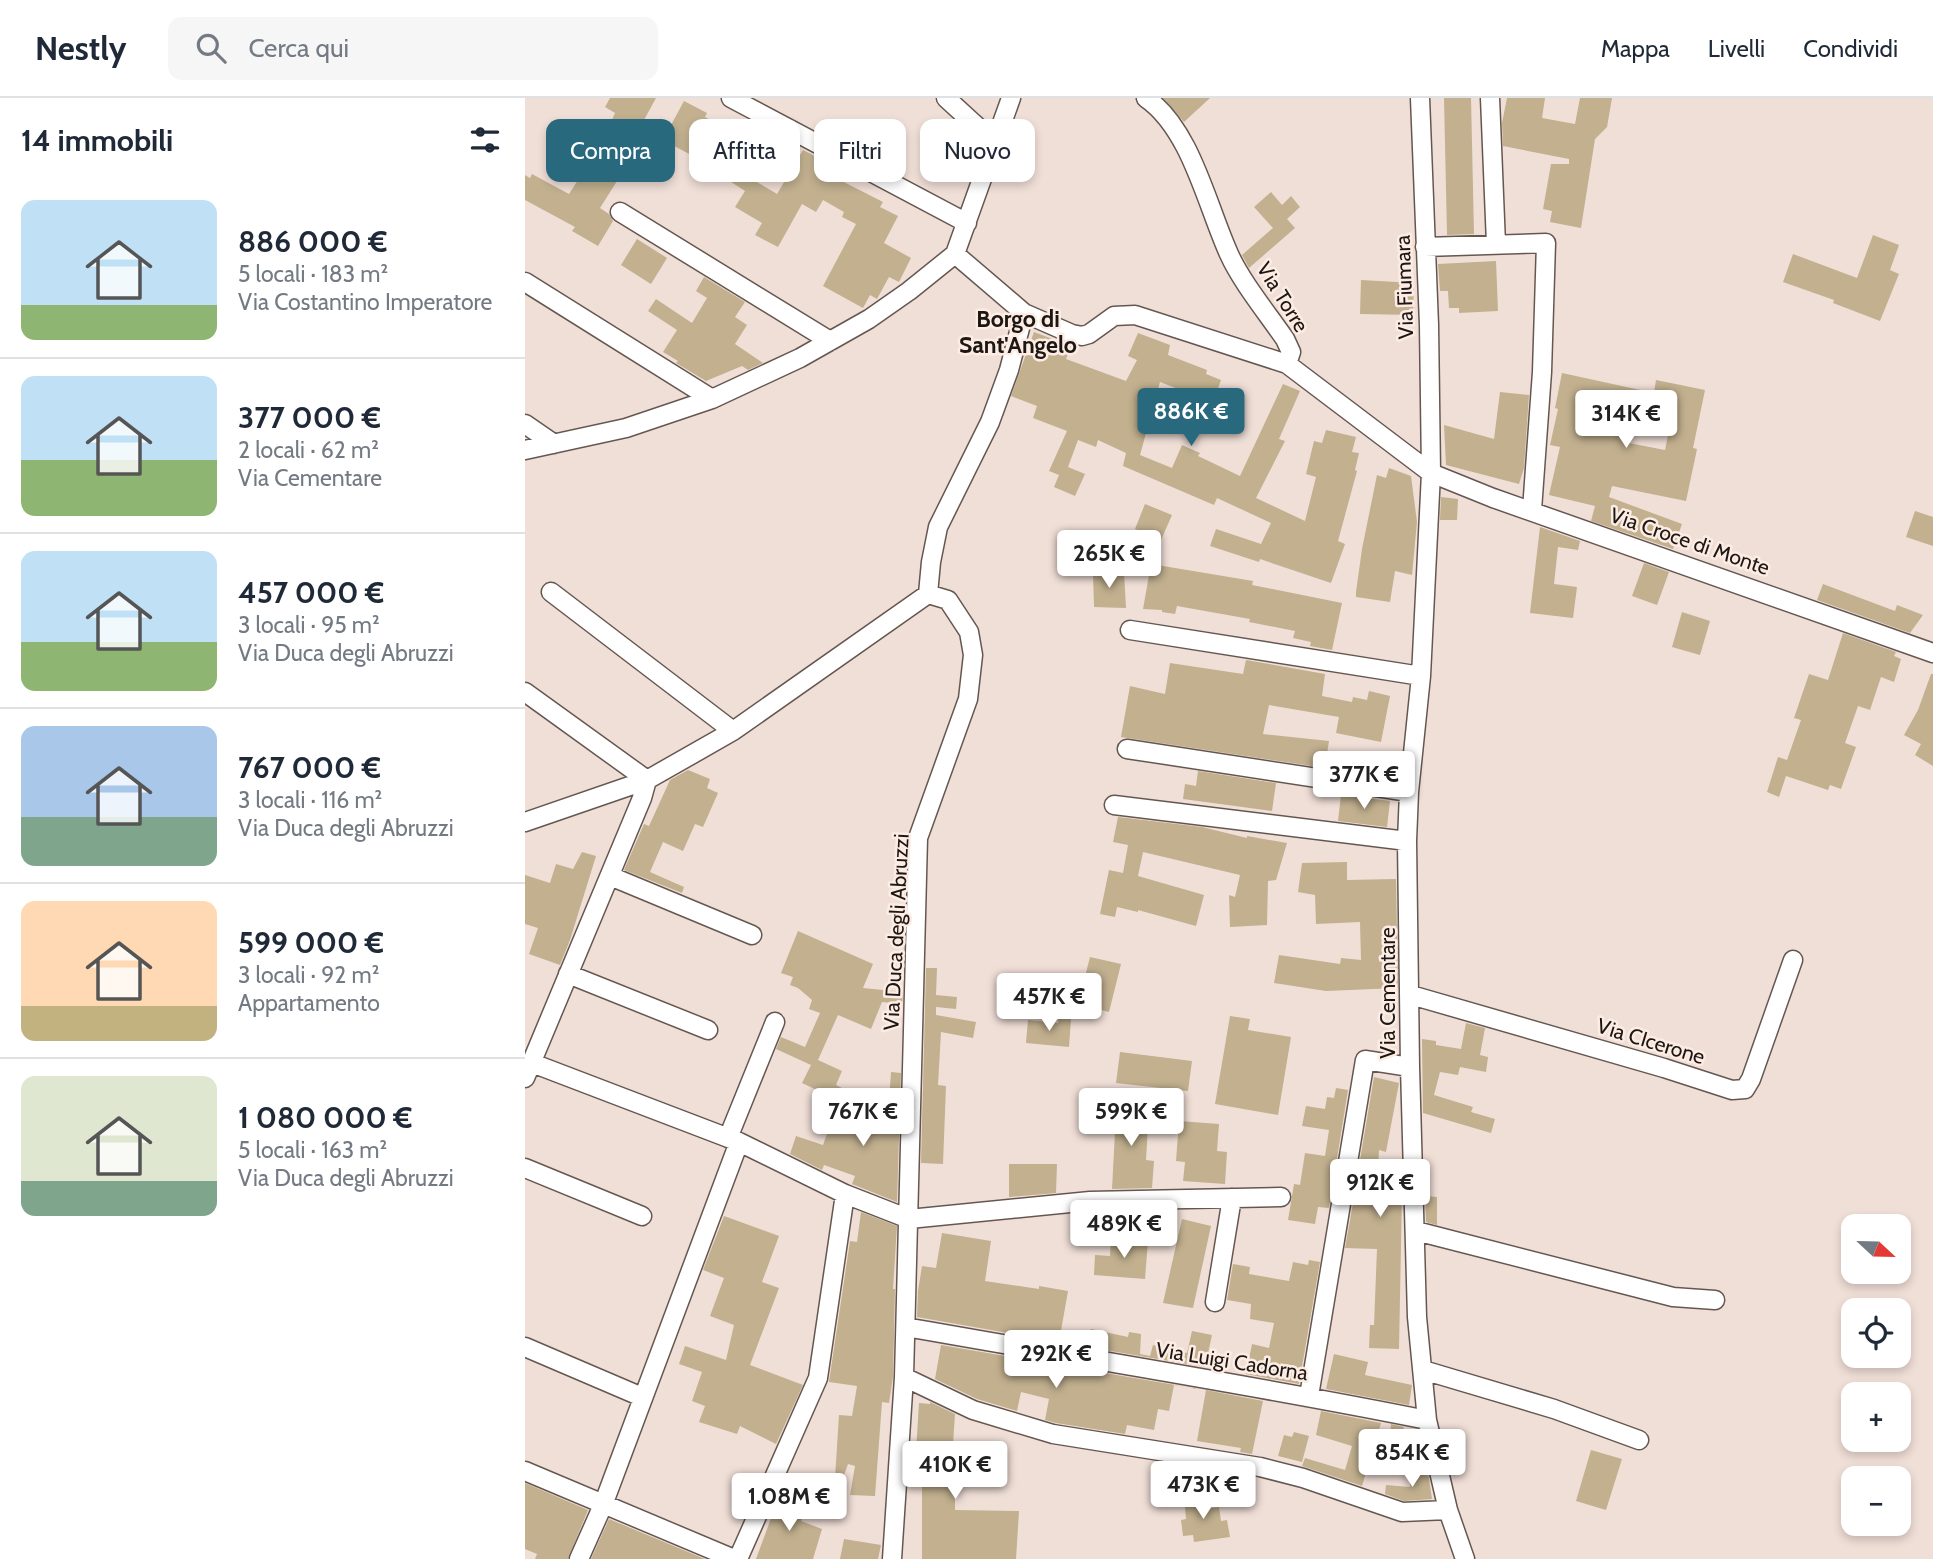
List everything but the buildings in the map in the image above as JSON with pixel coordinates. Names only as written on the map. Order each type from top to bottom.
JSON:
[{"type":"street","points":[[731,98],[967,223]]},
{"type":"street","points":[[946,98],[969,119]]},
{"type":"street","points":[[1003,119],[1011,98]]},
{"type":"street","name":"Via Torre","points":[[1146,98],[1173,127],[1188,151],[1230,256],[1291,352],[1287,365],[1431,473]]},
{"type":"street","name":"Via Fiumara","points":[[1420,98],[1429,325],[1431,473]]},
{"type":"street","points":[[1490,98],[1496,244]]},
{"type":"street","points":[[525,450],[626,428],[712,399],[775,370],[869,319],[955,254],[981,182]]},
{"type":"street","points":[[620,212],[829,341]]},
{"type":"street","points":[[1425,247],[1546,243],[1542,372],[1532,510]]},
{"type":"street","points":[[955,254],[1024,313],[1072,334],[1082,336],[1114,316],[1135,315],[1287,365]]},
{"type":"street","points":[[525,282],[712,399]]},
{"type":"street","points":[[525,822],[647,780],[733,731],[929,594],[931,562],[938,527],[990,422],[1009,370],[1024,313]]},
{"type":"street","points":[[525,424],[554,444]]},
{"type":"street","name":"Via Croce di Monte","points":[[1431,473],[1493,498],[1933,653]]},
{"type":"street","name":"Via Cementare","points":[[1431,473],[1421,676],[1409,792],[1408,841],[1410,1067],[1417,1317],[1427,1420],[1448,1510],[1465,1559]]},
{"type":"street","points":[[551,592],[733,731]]},
{"type":"street","name":"Via Duca degli Abruzzi","points":[[892,1559],[906,1327],[918,838],[968,699],[973,655],[969,632],[948,600],[929,594]]},
{"type":"street","points":[[1130,630],[1421,676]]},
{"type":"street","points":[[525,692],[647,780]]},
{"type":"street","points":[[1127,749],[1409,792]]},
{"type":"street","points":[[647,780],[642,798],[528,1071],[733,1140],[845,1194],[909,1219],[1090,1201],[1281,1197]]},
{"type":"street","points":[[1114,805],[1408,841]]},
{"type":"street","points":[[610,876],[753,935]]},
{"type":"street","name":"Via CIcerone","points":[[1411,995],[1732,1090],[1745,1089],[1751,1080],[1793,960]]},
{"type":"street","points":[[568,974],[709,1030]]},
{"type":"street","points":[[579,1559],[603,1505],[775,1022]]},
{"type":"street","points":[[1309,1396],[1365,1060],[1410,1067]]},
{"type":"street","points":[[525,1168],[642,1216]]},
{"type":"street","points":[[525,1471],[736,1559],[818,1378],[845,1194]]},
{"type":"street","points":[[1215,1302],[1232,1198]]},
{"type":"street","points":[[1416,1231],[1673,1297],[1716,1300]]},
{"type":"street","name":"Via Luigi Cadorna","points":[[906,1327],[1309,1396],[1427,1420]]},
{"type":"street","points":[[525,1347],[642,1397]]},
{"type":"street","points":[[1423,1370],[1530,1401],[1639,1440]]},
{"type":"street","points":[[904,1377],[973,1410],[1053,1434],[1260,1467],[1303,1478],[1402,1512],[1448,1510]]},
{"type":"district","name":"Borgo di Sant'Angelo","points":[[1018,332]]}]
